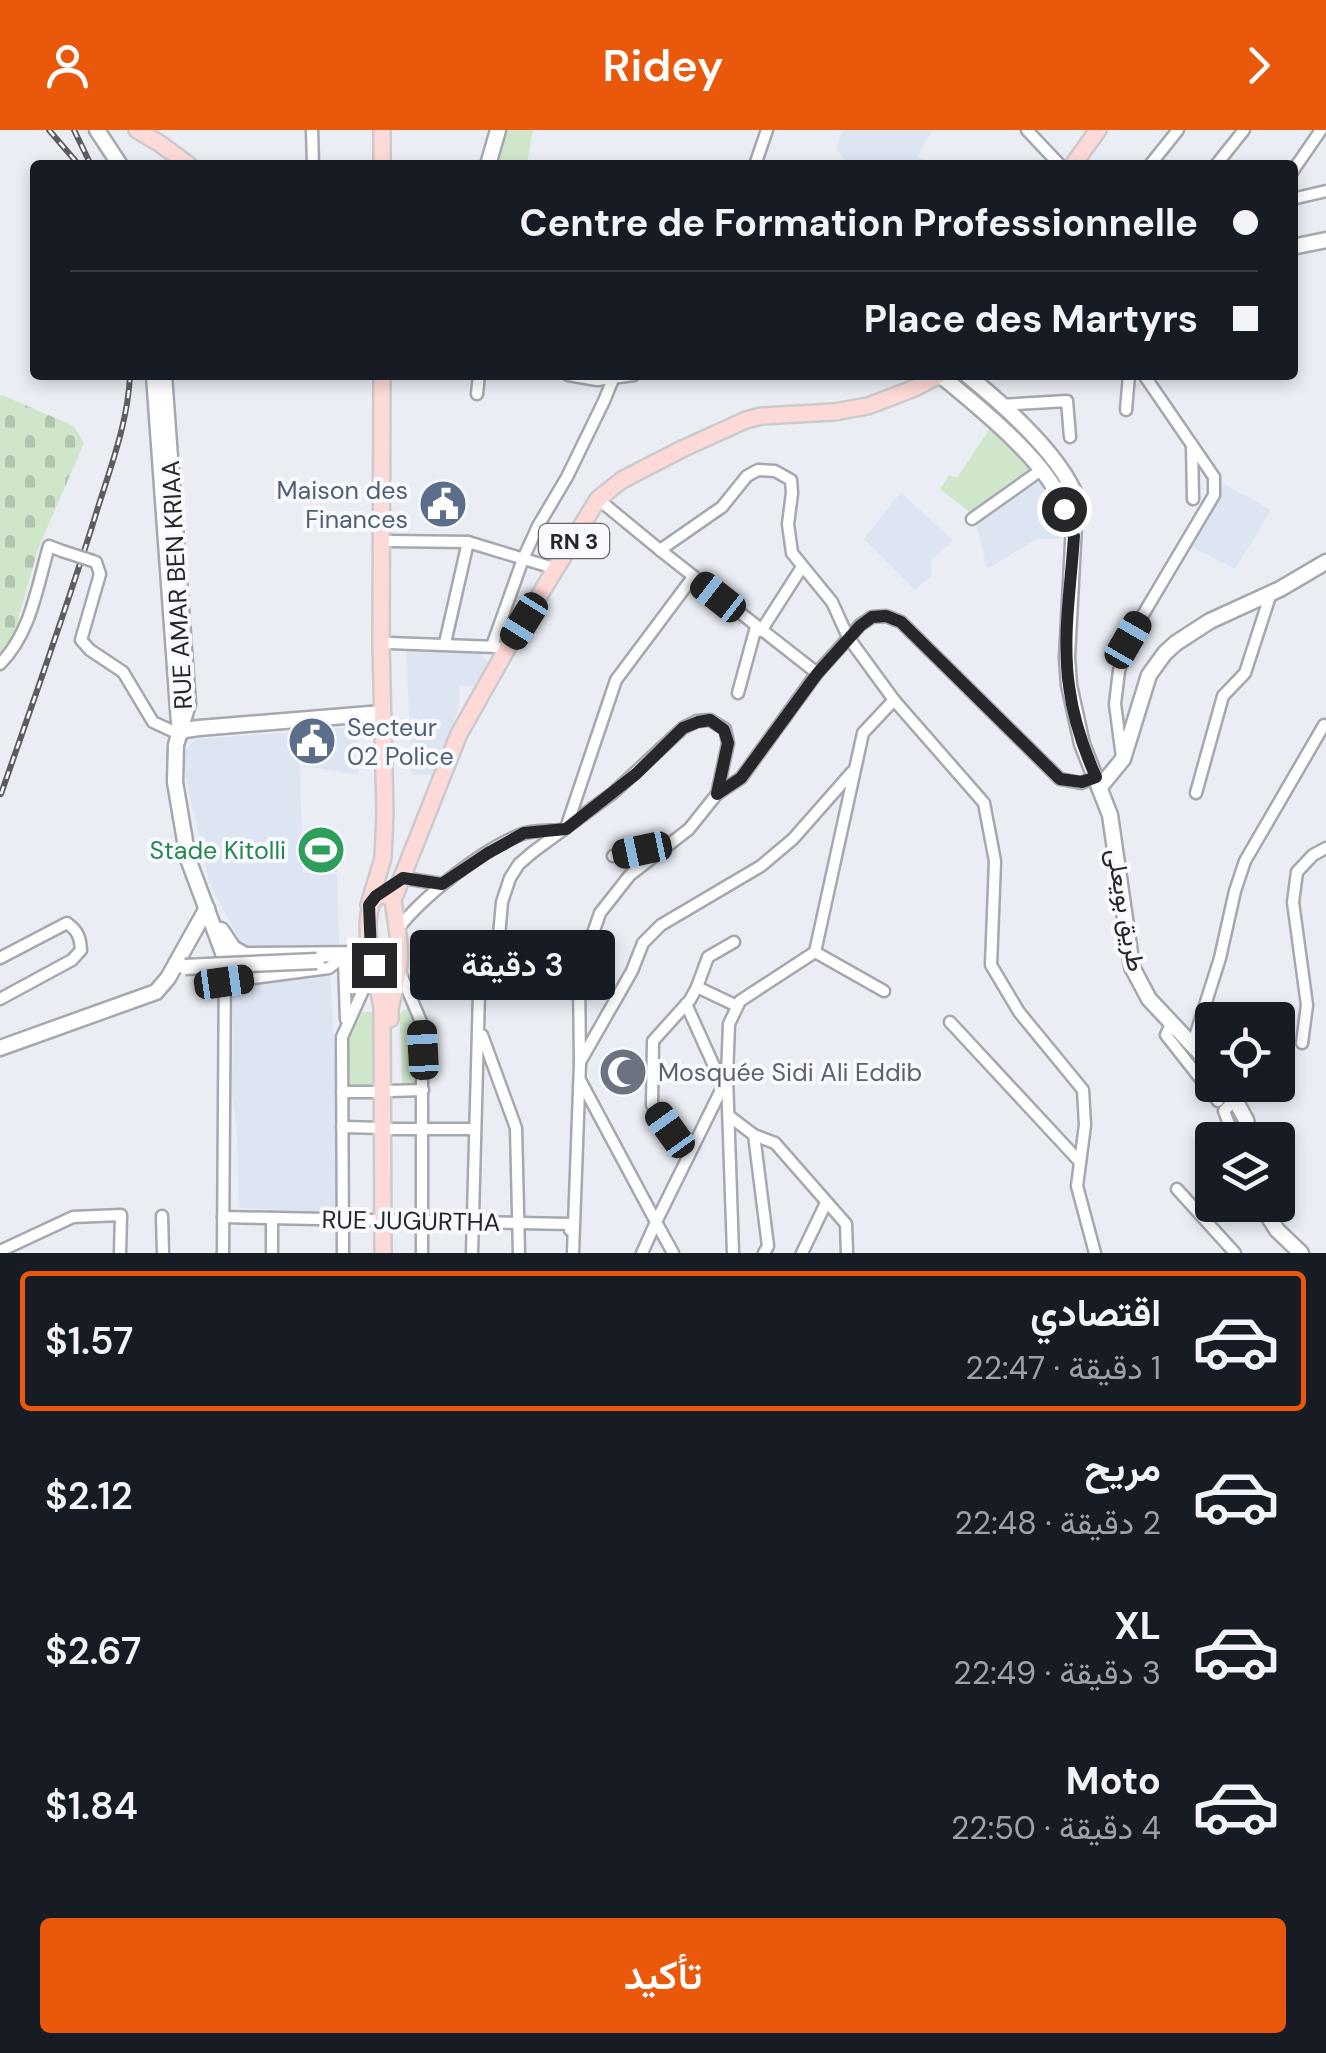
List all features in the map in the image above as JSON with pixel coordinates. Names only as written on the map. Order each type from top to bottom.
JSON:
[{"type":"main road","points":[[97,130],[117,160]]},
{"type":"main road","points":[[138,130],[183,160]]},
{"type":"main road","points":[[386,130],[386,160]]},
{"type":"main road","points":[[481,160],[490,130]]},
{"type":"main road","points":[[489,160],[498,130]]},
{"type":"main road","points":[[1077,160],[1090,134]]},
{"type":"main road","points":[[1298,246],[1326,240]]},
{"type":"main road","name":"RUE AMAR BEN KRIAA","points":[[154,380],[180,734]]},
{"type":"main road","name":"RUE AMAR BEN KRIAA","points":[[164,380],[188,704],[180,734]]},
{"type":"main road","points":[[386,380],[390,886],[373,961],[382,1008],[386,1091],[387,1253]]},
{"type":"main road","points":[[386,380],[384,858],[399,971],[390,1009],[386,1091]]},
{"type":"main road","name":"RN 3","points":[[904,392],[919,380]]},
{"type":"main road","name":"RN 3","points":[[390,886],[500,647],[556,569],[598,499],[637,472],[746,420],[857,409],[930,380]]},
{"type":"main road","points":[[947,380],[994,420],[1041,470],[1062,500],[1066,522],[1074,536]]},
{"type":"main road","points":[[973,380],[1048,454],[1074,488],[1080,514],[1080,526],[1074,536]]},
{"type":"main road","points":[[1068,496],[1074,536]]},
{"type":"main road","name":"طريق بويعلى","points":[[1074,536],[1068,685],[1082,744],[1110,816],[1132,967],[1149,998],[1195,1045]]},
{"type":"main road","points":[[1098,782],[1123,759],[1149,674],[1176,643],[1326,562]]},
{"type":"main road","points":[[186,714],[199,728]]},
{"type":"main road","points":[[225,958],[188,859],[175,782],[174,757],[180,734],[199,728],[382,714]]},
{"type":"main road","points":[[208,908],[233,948],[245,956],[373,961]]},
{"type":"main road","points":[[0,1048],[156,992],[208,908]]},
{"type":"main road","points":[[168,978],[185,967],[373,961]]},
{"type":"main road","points":[[373,961],[380,976],[388,981],[396,978],[399,971]]},
{"type":"main road","points":[[1272,1222],[1300,1253]]},
{"type":"street","points":[[312,130],[312,160]]},
{"type":"street","points":[[757,160],[766,130]]},
{"type":"street","points":[[1027,130],[1055,160]]},
{"type":"street","points":[[1154,160],[1178,130]]},
{"type":"street","points":[[1220,160],[1244,130]]},
{"type":"street","points":[[1298,163],[1321,130]]},
{"type":"street","points":[[1298,198],[1326,191]]},
{"type":"street","points":[[477,394],[478,380]]},
{"type":"street","points":[[388,643],[500,647],[522,558],[567,477],[612,380]]},
{"type":"street","points":[[1126,410],[1129,380]]},
{"type":"street","points":[[1123,759],[1115,704],[1128,640],[1214,495],[1214,477],[1147,380]]},
{"type":"street","points":[[1000,404],[1067,401],[1070,437]]},
{"type":"street","points":[[1192,444],[1193,499]]},
{"type":"street","points":[[660,550],[722,506],[746,476],[758,470],[775,471],[790,480],[788,524],[792,554],[832,602],[848,637],[894,700],[984,804],[995,861],[991,966],[1019,1012],[1083,1090],[1085,1125],[1077,1186],[1095,1253]]},
{"type":"street","points":[[972,519],[1041,470]]},
{"type":"street","points":[[598,499],[817,674]]},
{"type":"street","points":[[388,541],[468,542],[556,569]]},
{"type":"street","points":[[444,643],[468,542]]},
{"type":"street","points":[[0,664],[14,650],[26,626],[49,546],[96,562],[100,574],[81,640],[123,672],[152,722],[180,734]]},
{"type":"street","points":[[738,692],[759,629],[802,568]]},
{"type":"street","points":[[566,829],[616,680],[693,577]]},
{"type":"street","points":[[1196,793],[1223,696],[1245,674],[1271,594]]},
{"type":"street","points":[[571,1253],[580,1080],[578,974],[600,912],[630,875],[688,829],[717,794],[741,778],[848,637],[872,617],[886,616],[901,622],[1060,779],[1098,782]]},
{"type":"street","points":[[732,1253],[725,1081],[729,1024],[740,1001],[815,952],[863,732],[894,700]]},
{"type":"street","points":[[472,1253],[479,994],[498,946],[505,890],[519,864],[624,784],[683,728],[698,722],[710,720],[724,730],[728,743],[717,794]]},
{"type":"street","points":[[1193,1043],[1245,860],[1325,726]]},
{"type":"street","points":[[580,1063],[632,971],[642,943],[660,925],[761,866],[793,839],[855,769]]},
{"type":"street","points":[[396,930],[442,884],[488,853],[524,833],[566,829]]},
{"type":"street","points":[[614,856],[671,844]]},
{"type":"street","points":[[1302,1042],[1307,1005],[1293,902],[1297,872],[1326,848]]},
{"type":"street","points":[[390,886],[442,884]]},
{"type":"street","points":[[0,958],[68,923],[76,930],[82,950],[72,960],[0,999]]},
{"type":"street","points":[[689,1155],[652,1106],[653,1040],[698,987],[708,956],[734,942]]},
{"type":"street","points":[[815,952],[884,991]]},
{"type":"street","points":[[223,1253],[225,958]]},
{"type":"street","points":[[343,1253],[342,1037],[373,961]]},
{"type":"street","points":[[224,982],[335,964],[346,1024]]},
{"type":"street","points":[[399,971],[422,1024],[422,1253]]},
{"type":"street","points":[[698,987],[737,1006]]},
{"type":"street","points":[[686,1004],[725,1081]]},
{"type":"street","points":[[950,1022],[1080,1162]]},
{"type":"street","points":[[1172,1022],[1166,1035],[1195,1072]]},
{"type":"street","points":[[480,1030],[516,1128],[518,1253]]},
{"type":"street","points":[[580,1080],[673,1253]]},
{"type":"street","points":[[642,1253],[725,1081]]},
{"type":"street","points":[[342,1092],[423,1090]]},
{"type":"street","points":[[728,1116],[754,1135],[775,1144],[846,1224],[847,1253]]},
{"type":"street","points":[[342,1127],[475,1128]]},
{"type":"street","points":[[754,1135],[768,1246],[764,1253]]},
{"type":"street","points":[[1177,1188],[1236,1253]]},
{"type":"street","points":[[802,1253],[826,1204]]},
{"type":"street","points":[[0,1250],[73,1217],[121,1215],[120,1253]]},
{"type":"street","points":[[162,1216],[163,1253]]},
{"type":"street","name":"RUE JUGURTHA","points":[[223,1217],[570,1224],[571,1253]]},
{"type":"street","points":[[272,1218],[272,1253]]},
{"type":"shaded area","points":[[843,130],[932,130],[917,157],[925,160],[844,160],[836,148]]},
{"type":"shaded area","points":[[1041,475],[1059,507],[1060,539],[1036,539],[987,569],[976,521]]},
{"type":"shaded area","points":[[1224,484],[1271,510],[1235,569],[1190,546]]},
{"type":"shaded area","points":[[901,492],[953,541],[930,561],[932,575],[915,590],[864,539]]},
{"type":"shaded area","points":[[406,649],[481,653],[488,662],[476,686],[459,686],[459,707],[434,775],[412,774]]},
{"type":"shaded area","points":[[357,727],[359,775],[303,766],[303,754],[320,754],[321,729]]},
{"type":"shaded area","points":[[299,732],[303,873],[337,874],[339,947],[243,947],[209,882],[181,754],[196,739]]},
{"type":"shaded area","points":[[330,974],[338,1049],[340,1213],[239,1208],[232,1095],[233,984]]},
{"type":"green space","points":[[503,130],[533,130],[528,160],[494,160]]},
{"type":"green space","points":[[0,396],[74,426],[84,443],[38,549],[16,639],[0,655]]},
{"type":"green space","points":[[993,424],[1034,469],[972,514],[940,489],[949,475],[957,478]]},
{"type":"green space","name":"Stade Kitolli","points":[[335,828],[337,872],[307,871],[306,829]]},
{"type":"green space","points":[[412,1009],[419,1024],[420,1084],[402,1084],[400,1015],[403,1010]]},
{"type":"green space","points":[[358,1012],[374,1012],[375,1085],[344,1085],[345,1038]]},
{"type":"tunnel","points":[[960,380],[1032,445],[1068,496]]},
{"type":"railway","points":[[49,130],[75,160]]},
{"type":"railway","points":[[74,130],[89,160]]},
{"type":"railway","points":[[1,794],[112,465],[129,380]]},
{"type":"place","name":"Maison des Finances","points":[[443,504]]},
{"type":"place","name":"Secteur 02 Police","points":[[312,741]]},
{"type":"place","name":"Stade Kitolli","points":[[321,850]]},
{"type":"place","name":"Mosquée Sidi Ali Eddib","points":[[623,1072]]},
{"type":"route","points":[[374,965],[369,905],[376,896],[403,878],[442,884],[524,833],[566,829],[636,774],[683,728],[710,720],[724,730],[728,743],[717,794],[741,778],[817,674],[848,637],[872,617],[886,616],[901,622],[1060,779],[1082,782],[1096,777],[1082,744],[1068,685],[1074,536],[1064,509]]}]
